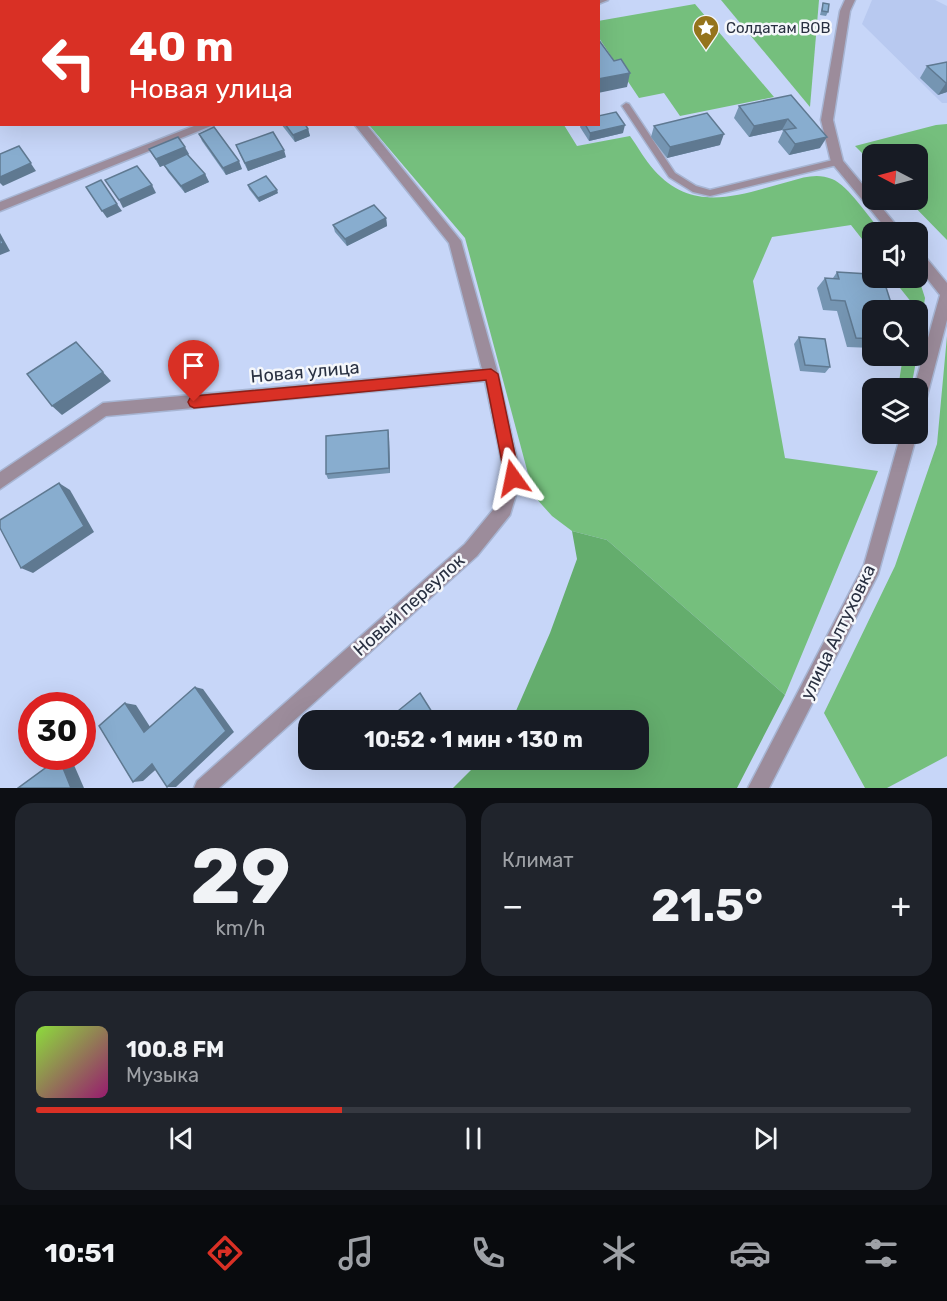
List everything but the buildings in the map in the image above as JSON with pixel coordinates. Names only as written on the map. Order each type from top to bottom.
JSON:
[{"type":"street","points":[[850,0],[845,11],[827,120],[837,162],[888,222]]},
{"type":"street","points":[[0,207],[206,126]]},
{"type":"street","name":"Новый переулок","points":[[204,788],[471,550],[504,509],[513,478],[491,374],[455,241],[361,126]]},
{"type":"street","points":[[924,378],[947,294],[928,270]]},
{"type":"street","name":"Новая улица","points":[[0,481],[103,410],[491,374]]},
{"type":"street","name":"улица Алтуховка","points":[[758,788],[872,568],[906,444]]},
{"type":"lane","points":[[626,106],[672,175],[693,189],[710,193],[837,162]]},
{"type":"shaded area","points":[[872,0],[935,0],[947,6],[947,103],[942,103],[862,24]]},
{"type":"green space","points":[[721,0],[819,0],[810,107]]},
{"type":"green space","points":[[695,4],[774,97],[680,116],[664,93],[639,98],[600,40],[600,21]]},
{"type":"green space","points":[[947,124],[947,240],[918,210],[928,210],[928,144],[863,144]]},
{"type":"green space","points":[[370,126],[565,126],[577,146],[630,136],[654,170],[669,184],[685,193],[702,197],[737,195],[816,176],[832,179],[845,188],[874,222],[862,222],[862,239],[851,225],[772,237],[753,281],[785,458],[878,471],[785,695],[607,540],[572,531],[552,516],[534,496],[465,238]]},
{"type":"green space","points":[[862,144],[862,153],[855,146]]},
{"type":"green space","points":[[900,288],[922,288],[925,300],[910,300]]},
{"type":"green space","points":[[947,336],[947,756],[887,788],[865,788],[824,713],[895,566],[937,444]]},
{"type":"green space","points":[[901,366],[915,366],[913,378],[900,378]]},
{"type":"green space","points":[[572,531],[607,540],[785,695],[737,788],[453,788],[471,770],[649,770],[649,710],[516,710],[550,633],[577,559]]},
{"type":"place","name":"Солдатам ВОВ","points":[[706,51]]},
{"type":"route","points":[[194,402],[491,374],[513,478]]}]
